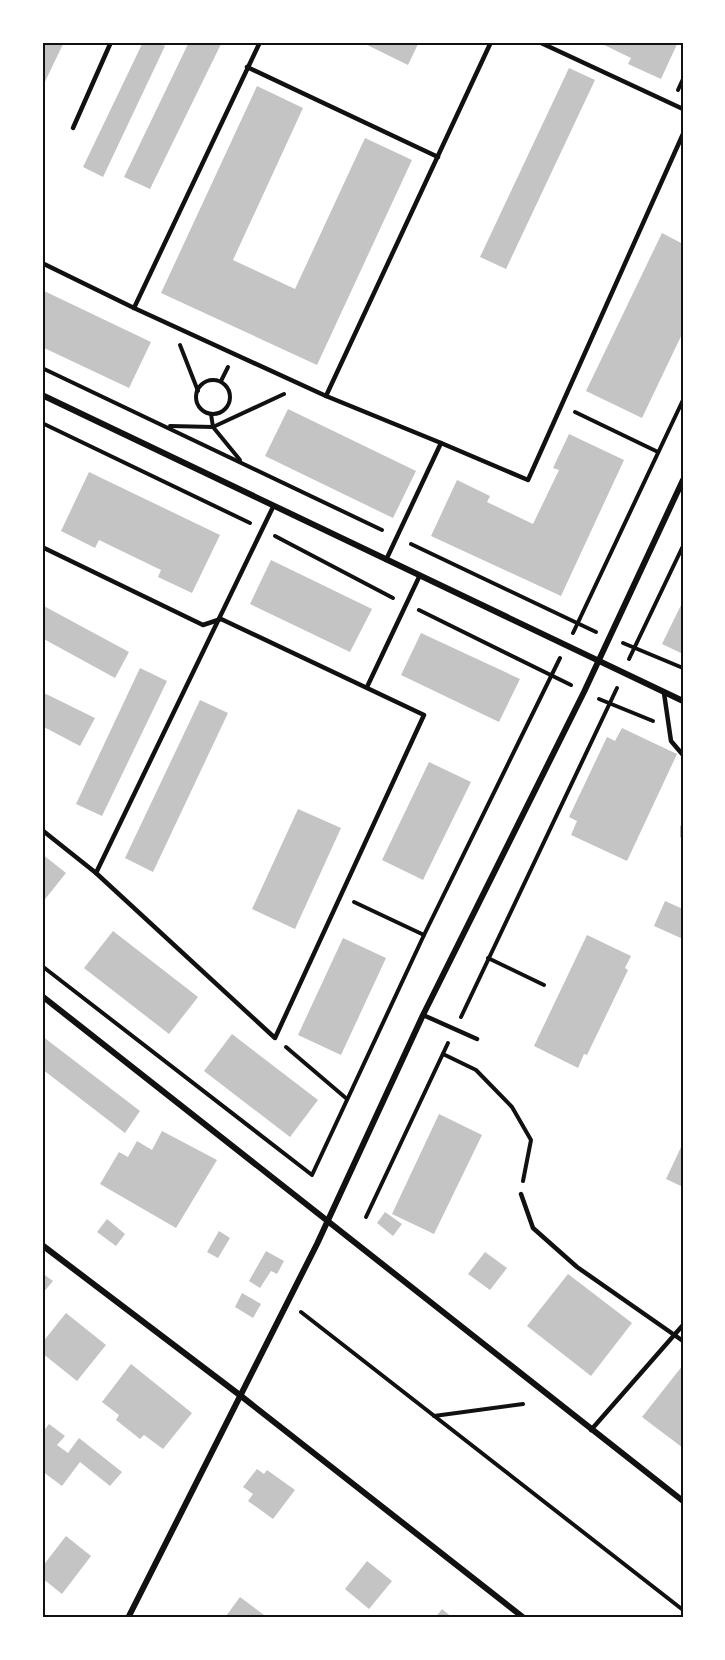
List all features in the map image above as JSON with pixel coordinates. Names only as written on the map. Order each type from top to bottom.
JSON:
[{"type":"street","points":[[42,395],[683,701]]},
{"type":"street","points":[[128,1618],[288,1302],[423,1015],[585,692],[683,480]]},
{"type":"street","points":[[42,996],[683,1501]]},
{"type":"street","points":[[42,1245],[241,1396],[524,1618]]},
{"type":"lane","points":[[73,128],[111,42]]},
{"type":"lane","points":[[134,308],[260,42]]},
{"type":"lane","points":[[326,396],[491,42]]},
{"type":"lane","points":[[539,42],[683,109]]},
{"type":"lane","points":[[247,67],[438,157]]},
{"type":"lane","points":[[42,263],[303,386],[528,480],[683,134]]},
{"type":"lane","points":[[386,561],[441,443]]},
{"type":"lane","points":[[96,873],[221,619],[273,507]]},
{"type":"lane","points":[[42,547],[203,625],[221,619],[424,715],[276,1038],[96,873],[42,830]]},
{"type":"lane","points":[[367,687],[420,575]]},
{"type":"lane","points":[[664,693],[671,741],[683,755]]},
{"type":"lane","points":[[683,826],[683,837]]},
{"type":"lane","points":[[423,1015],[477,1039]]},
{"type":"lane","points":[[521,1194],[533,1228],[578,1267],[683,1341]]},
{"type":"lane","points":[[591,1430],[683,1325]]},
{"type":"path","points":[[172,325],[198,391],[198,404],[211,414],[213,427],[242,463]]},
{"type":"path","points":[[42,368],[610,639],[634,646],[683,668]]},
{"type":"path","points":[[198,391],[202,384],[213,380],[224,383],[228,388],[229,404],[222,412],[211,414]]},
{"type":"path","points":[[166,426],[213,427],[303,386]]},
{"type":"path","points":[[42,966],[312,1175],[424,935],[550,674],[579,623],[683,400]]},
{"type":"path","points":[[562,406],[658,452]]},
{"type":"path","points":[[42,423],[263,529],[406,604],[585,692],[670,729]]},
{"type":"path","points":[[366,1217],[683,546]]},
{"type":"path","points":[[343,896],[424,935]]},
{"type":"path","points":[[489,958],[544,985]]},
{"type":"path","points":[[276,1038],[347,1099]]},
{"type":"path","points":[[443,1054],[476,1070],[513,1107],[531,1140],[521,1194]]},
{"type":"path","points":[[288,1302],[683,1611]]},
{"type":"path","points":[[433,1416],[523,1404]]},
{"type":"building","points":[[42,42],[64,42],[42,88]]},
{"type":"building","points":[[143,42],[157,42],[165,46],[103,177],[83,167]]},
{"type":"building","points":[[189,42],[222,42],[150,189],[124,177]]},
{"type":"building","points":[[361,42],[419,42],[408,65]]},
{"type":"building","points":[[598,42],[678,42],[661,79],[628,64],[631,58]]},
{"type":"building","points":[[569,68],[595,80],[506,269],[480,257]]},
{"type":"building","points":[[257,86],[303,108],[233,260],[295,289],[365,138],[412,160],[317,365],[161,293]]},
{"type":"building","points":[[662,233],[683,244],[683,332],[642,418],[586,391]]},
{"type":"building","points":[[42,290],[151,342],[129,388],[42,347]]},
{"type":"building","points":[[288,409],[416,471],[393,518],[265,456]]},
{"type":"building","points":[[569,434],[624,460],[561,596],[431,536],[457,480],[490,496],[487,502],[533,524],[559,470],[553,468]]},
{"type":"building","points":[[89,472],[220,535],[192,593],[158,577],[161,570],[99,540],[95,548],[61,531]]},
{"type":"building","points":[[271,560],[372,609],[350,652],[250,604]]},
{"type":"building","points":[[683,601],[683,654],[662,644]]},
{"type":"building","points":[[42,605],[129,652],[115,678],[42,638]]},
{"type":"building","points":[[421,633],[520,679],[499,722],[401,675]]},
{"type":"building","points":[[140,668],[167,681],[102,816],[76,804]]},
{"type":"building","points":[[42,692],[95,718],[80,746],[42,726]]},
{"type":"building","points":[[200,700],[228,713],[153,872],[125,858]]},
{"type":"building","points":[[622,728],[677,754],[627,861],[571,835],[577,821],[569,817],[607,737],[615,741]]},
{"type":"building","points":[[429,762],[471,782],[423,880],[382,860]]},
{"type":"building","points":[[298,809],[341,828],[295,929],[252,909]]},
{"type":"building","points":[[42,854],[66,873],[42,903]]},
{"type":"building","points":[[665,901],[683,909],[683,939],[654,926]]},
{"type":"building","points":[[113,931],[198,997],[169,1034],[84,968]]},
{"type":"building","points":[[587,935],[631,956],[625,968],[628,970],[587,1055],[584,1054],[578,1068],[534,1046]]},
{"type":"building","points":[[343,938],[386,958],[341,1055],[298,1035]]},
{"type":"building","points":[[232,1034],[318,1100],[290,1137],[204,1071]]},
{"type":"building","points":[[42,1036],[140,1111],[125,1133],[42,1069]]},
{"type":"building","points":[[439,1114],[482,1135],[434,1234],[392,1214]]},
{"type":"building","points":[[162,1131],[217,1160],[176,1228],[100,1184],[119,1152],[128,1157],[137,1141],[152,1150]]},
{"type":"building","points":[[683,1143],[683,1187],[666,1179]]},
{"type":"building","points":[[385,1212],[402,1224],[393,1236],[377,1223]]},
{"type":"building","points":[[107,1219],[125,1234],[116,1246],[97,1232]]},
{"type":"building","points":[[219,1231],[230,1238],[218,1258],[207,1252]]},
{"type":"building","points":[[266,1251],[284,1261],[277,1274],[271,1271],[260,1288],[249,1281]]},
{"type":"building","points":[[485,1252],[507,1268],[490,1290],[468,1274]]},
{"type":"building","points":[[42,1273],[53,1281],[42,1294]]},
{"type":"building","points":[[568,1274],[632,1323],[591,1376],[527,1326]]},
{"type":"building","points":[[242,1293],[261,1304],[253,1318],[235,1307]]},
{"type":"building","points":[[66,1313],[106,1345],[77,1381],[42,1353],[42,1343]]},
{"type":"building","points":[[131,1364],[192,1413],[163,1449],[144,1435],[140,1439],[116,1420],[119,1415],[102,1402]]},
{"type":"building","points":[[683,1365],[683,1448],[642,1417]]},
{"type":"building","points":[[49,1424],[65,1436],[57,1445],[68,1453],[79,1438],[122,1472],[110,1486],[80,1462],[62,1486],[42,1471],[42,1433]]},
{"type":"building","points":[[257,1469],[264,1474],[267,1470],[295,1490],[273,1519],[248,1501],[253,1494],[243,1487]]},
{"type":"building","points":[[66,1536],[91,1556],[62,1594],[42,1578],[42,1567]]},
{"type":"building","points":[[367,1561],[392,1581],[369,1609],[345,1589]]},
{"type":"building","points":[[240,1597],[268,1618],[230,1618],[226,1616]]},
{"type":"building","points":[[442,1609],[453,1618],[435,1618]]}]
